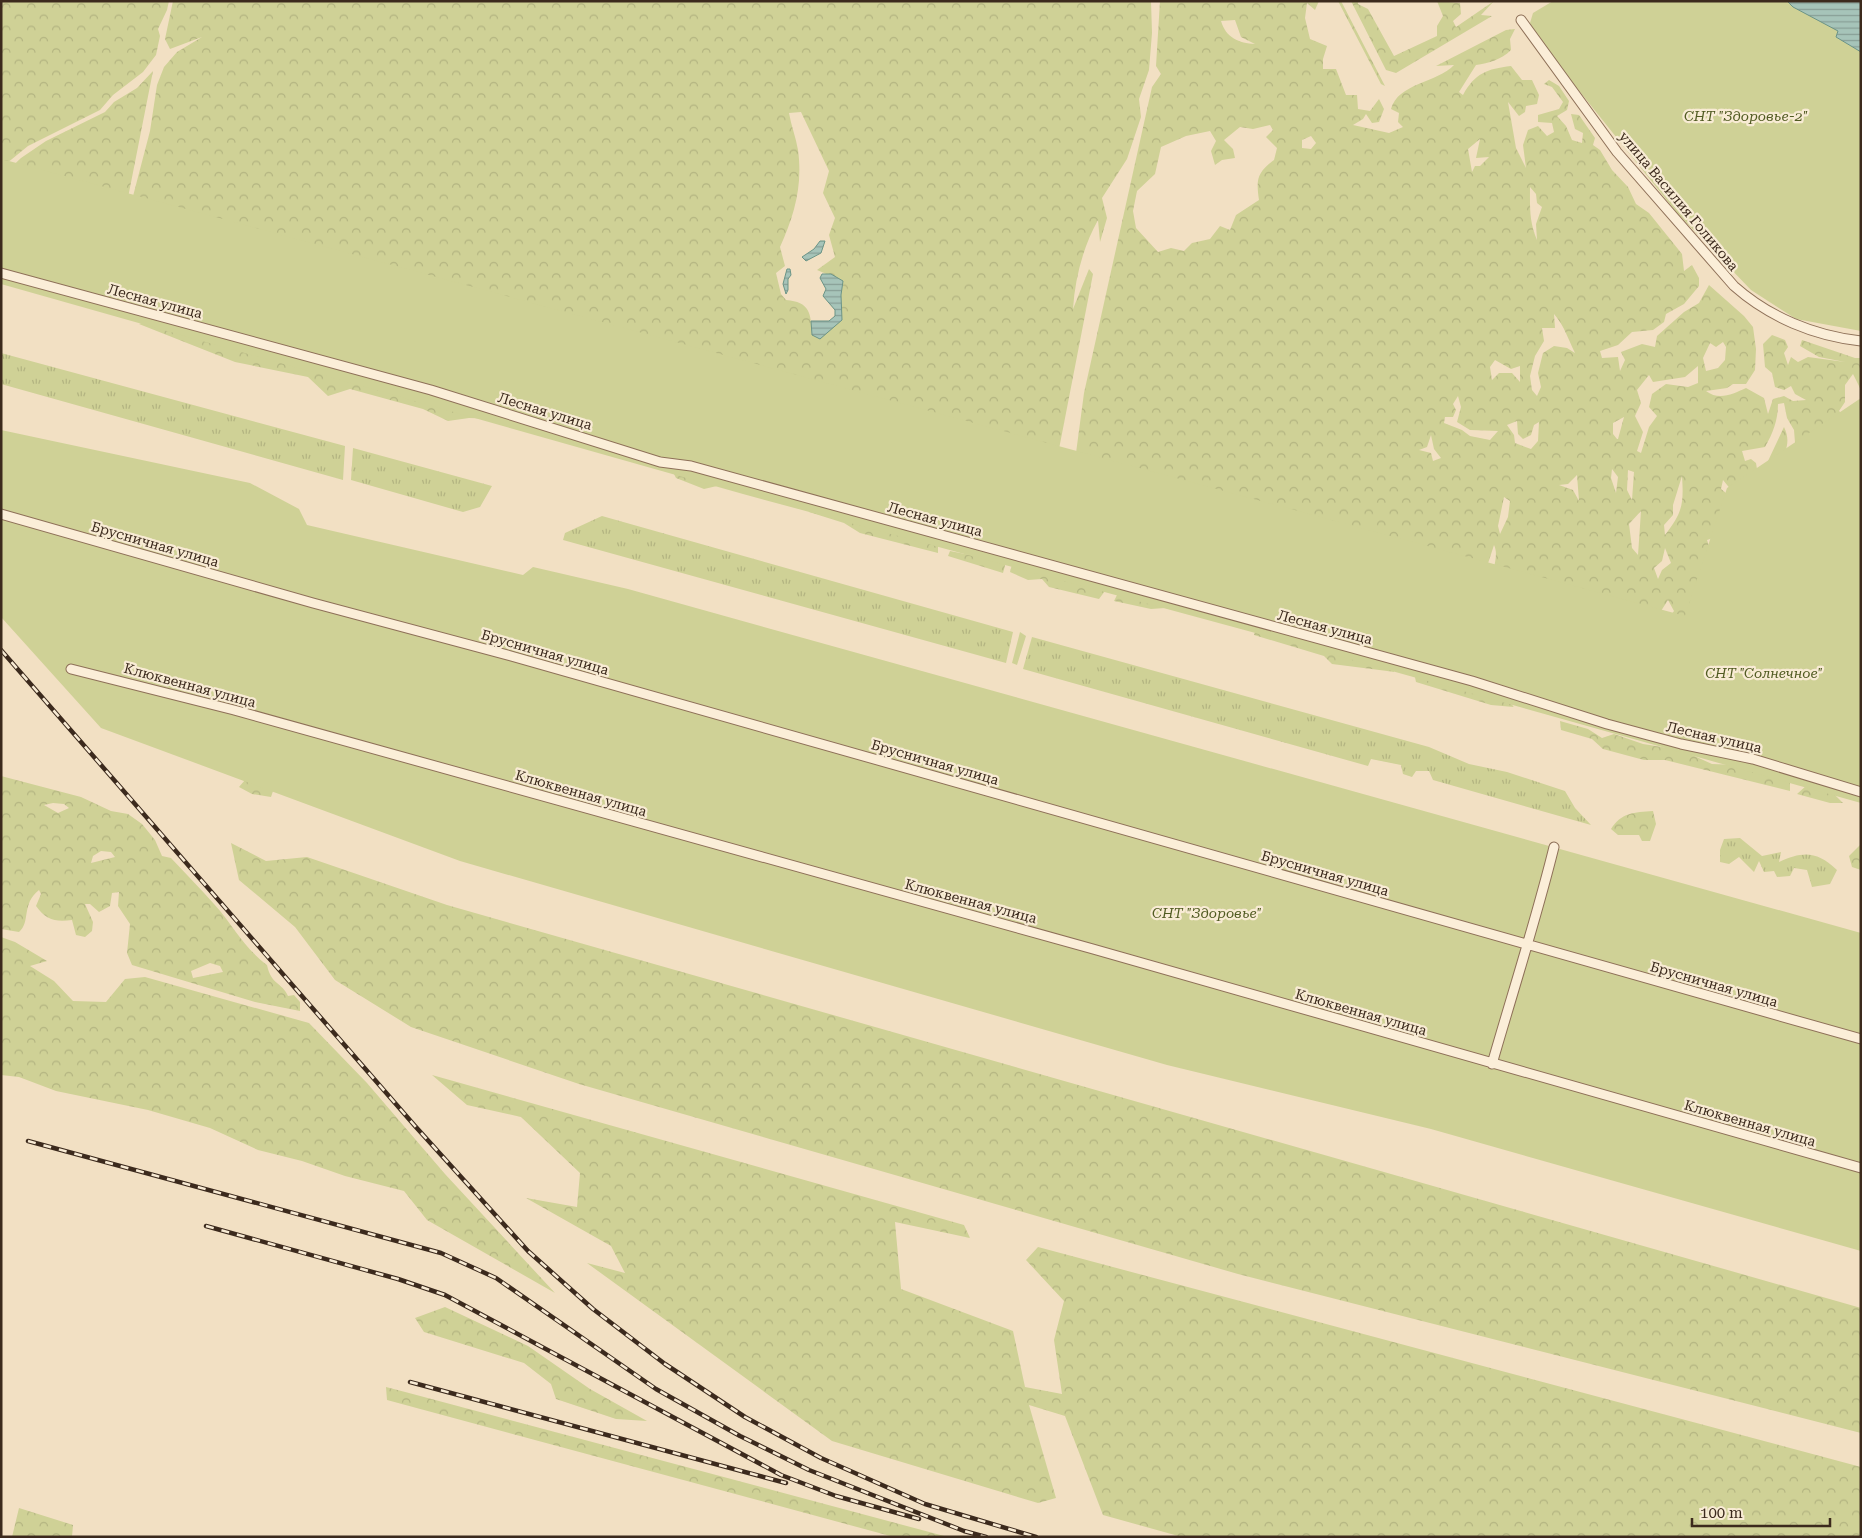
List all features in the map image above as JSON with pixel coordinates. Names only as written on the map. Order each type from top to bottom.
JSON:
[{"type":"street","name":"улица Василия Голикова","points":[[1521,20],[1617,152],[1734,286],[1753,303],[1781,319],[1802,327],[1861,341]]},
{"type":"street","name":"Лесная улица","points":[[1,273],[431,390],[660,462],[691,466],[1472,681],[1607,724],[1680,744],[1753,759],[1861,792]]},
{"type":"street","name":"Брусничная улица","points":[[1,514],[313,603],[511,656],[1043,806],[1861,1039]]},
{"type":"street","name":"Клюквенная улица","points":[[72,669],[244,713],[1102,952],[1861,1168]]},
{"type":"street","points":[[1492,1064],[1526,945],[1538,914],[1554,847]]},
{"type":"green space","points":[[1,1],[169,1],[158,29],[160,36],[156,55],[143,72],[113,95],[100,110],[28,146],[1,168]]},
{"type":"green space","points":[[173,1],[1151,1],[1152,33],[1149,70],[1139,99],[1141,117],[1127,159],[1102,198],[1107,218],[1100,242],[1098,220],[1088,241],[1078,274],[1073,309],[1089,269],[1093,274],[1059,449],[132,200],[150,131],[157,85],[164,67],[177,52],[202,37],[170,49],[165,39]],"holes":[[[801,112],[829,171],[823,193],[835,218],[829,235],[835,257],[817,270],[843,281],[841,295],[842,320],[812,335],[808,310],[800,303],[786,300],[781,294],[776,273],[785,266],[780,247],[793,212],[799,176],[798,150],[789,113]]]},
{"type":"green space","points":[[1160,1],[1319,1],[1315,10],[1307,3],[1305,18],[1310,39],[1327,46],[1323,59],[1323,69],[1336,69],[1346,95],[1357,95],[1358,109],[1370,111],[1379,99],[1384,109],[1379,122],[1372,123],[1366,114],[1363,119],[1353,125],[1389,133],[1403,127],[1398,122],[1399,113],[1391,109],[1395,100],[1401,94],[1438,76],[1454,65],[1436,66],[1506,30],[1515,29],[1510,39],[1511,50],[1495,60],[1476,65],[1459,92],[1463,95],[1472,82],[1482,73],[1503,67],[1511,66],[1522,80],[1532,80],[1539,95],[1537,104],[1526,106],[1525,112],[1519,116],[1508,102],[1516,148],[1526,168],[1523,145],[1528,130],[1538,126],[1547,136],[1554,132],[1552,123],[1538,122],[1538,115],[1559,109],[1563,102],[1552,87],[1544,84],[1549,80],[1559,86],[1569,101],[1567,110],[1557,116],[1566,126],[1572,140],[1582,143],[1583,133],[1575,129],[1571,114],[1579,115],[1595,138],[1593,145],[1600,150],[1612,170],[1628,187],[1636,204],[1649,213],[1682,254],[1684,271],[1692,265],[1699,278],[1699,286],[1684,304],[1666,314],[1664,322],[1653,330],[1632,332],[1618,345],[1600,351],[1602,358],[1618,357],[1620,371],[1625,360],[1621,352],[1642,344],[1655,347],[1657,336],[1684,312],[1699,303],[1709,285],[1744,316],[1753,327],[1756,349],[1755,370],[1746,384],[1733,384],[1727,388],[1706,391],[1711,394],[1726,396],[1746,388],[1764,398],[1768,414],[1773,399],[1784,396],[1793,401],[1806,400],[1795,394],[1791,386],[1784,390],[1775,387],[1772,373],[1765,367],[1763,344],[1772,335],[1785,340],[1788,347],[1784,353],[1788,365],[1791,357],[1798,362],[1808,357],[1845,362],[1819,357],[1800,346],[1802,340],[1855,358],[1861,358],[1861,390],[1853,374],[1845,385],[1845,402],[1839,411],[1848,419],[1861,418],[1861,517],[1845,507],[1841,495],[1834,496],[1820,485],[1815,490],[1828,499],[1821,512],[1813,515],[1806,506],[1804,486],[1811,479],[1808,471],[1796,455],[1794,430],[1787,418],[1784,403],[1778,404],[1775,426],[1765,447],[1742,451],[1745,461],[1751,459],[1756,463],[1758,475],[1768,461],[1784,427],[1787,444],[1784,469],[1798,478],[1801,505],[1796,527],[1789,545],[1778,540],[1778,530],[1786,519],[1775,520],[1773,528],[1765,525],[1773,517],[1776,507],[1761,510],[1759,495],[1748,505],[1741,500],[1741,490],[1732,491],[1723,480],[1721,489],[1734,501],[1742,515],[1743,528],[1735,530],[1734,543],[1739,545],[1753,529],[1758,535],[1768,532],[1772,540],[1775,552],[1774,560],[1772,564],[1764,557],[1758,564],[1761,577],[1768,576],[1772,570],[1782,571],[1784,565],[1780,562],[1786,555],[1800,549],[1804,534],[1819,525],[1843,518],[1852,526],[1861,528],[1861,558],[1850,558],[1855,566],[1861,567],[1861,585],[1854,592],[1849,586],[1849,566],[1842,572],[1831,569],[1828,559],[1829,552],[1819,550],[1813,543],[1807,558],[1799,559],[1798,575],[1800,570],[1807,567],[1815,569],[1815,556],[1821,557],[1824,568],[1831,576],[1825,585],[1828,605],[1837,614],[1830,620],[1824,643],[1823,658],[1815,672],[1813,697],[1805,697],[1803,708],[1816,713],[1813,719],[1804,716],[1801,719],[1785,718],[1779,714],[1792,709],[1800,699],[1790,685],[1790,699],[1781,701],[1783,684],[1776,683],[1768,676],[1766,655],[1760,656],[1765,685],[1760,692],[1744,686],[1744,673],[1735,671],[1730,680],[1702,675],[1697,683],[1691,679],[1691,667],[1681,667],[1675,674],[1677,691],[1669,688],[1666,658],[1638,650],[1629,641],[1620,626],[1612,635],[1584,628],[1573,622],[1574,609],[1552,614],[1547,627],[1543,621],[1529,632],[1522,632],[1516,622],[1521,614],[1517,601],[1505,603],[1509,613],[1498,614],[1491,607],[1493,600],[1491,583],[1496,555],[1494,545],[1481,585],[1490,596],[1486,603],[1471,602],[1459,606],[1450,592],[1461,584],[1451,581],[1449,586],[1436,586],[1439,596],[1430,600],[1424,592],[1418,564],[1410,565],[1395,589],[1356,581],[1333,579],[1331,592],[1320,591],[1319,584],[1322,573],[1313,573],[1302,581],[1289,580],[1281,570],[1288,560],[1275,560],[1266,554],[1257,561],[1238,566],[1231,553],[1229,532],[1223,529],[1218,514],[1214,525],[1201,528],[1187,521],[1169,525],[1148,524],[1135,518],[1126,507],[1111,514],[1106,503],[1080,499],[1077,510],[1067,512],[1063,505],[1068,495],[1068,484],[1074,468],[1084,393],[1152,87],[1161,74],[1156,66]],"holes":[[[1235,20],[1241,37],[1255,44],[1239,41],[1226,32],[1221,21]],[[1270,125],[1273,130],[1266,137],[1277,148],[1274,160],[1264,169],[1259,177],[1259,200],[1236,215],[1230,230],[1220,226],[1210,239],[1192,243],[1184,251],[1171,248],[1158,252],[1136,228],[1133,211],[1137,191],[1155,174],[1161,147],[1186,136],[1210,131],[1216,141],[1211,151],[1215,165],[1222,160],[1235,158],[1233,149],[1224,140],[1240,127],[1253,129]],[[1311,136],[1316,143],[1311,149],[1302,148],[1302,140]],[[1480,139],[1476,158],[1489,157],[1480,166],[1475,166],[1472,172],[1468,149]],[[1530,187],[1536,194],[1537,203],[1542,207],[1536,224],[1537,240],[1530,214]],[[1554,314],[1564,328],[1575,353],[1567,348],[1554,346],[1543,353],[1538,373],[1541,387],[1537,396],[1532,390],[1530,376],[1535,356],[1544,341],[1542,328],[1555,328]],[[1723,342],[1726,347],[1725,360],[1718,368],[1706,371],[1703,358],[1710,343],[1716,347]],[[1495,360],[1511,369],[1520,366],[1520,382],[1512,373],[1499,373],[1492,380],[1490,367]],[[1698,366],[1698,383],[1688,387],[1666,384],[1652,394],[1649,407],[1657,416],[1649,427],[1641,453],[1637,451],[1643,432],[1635,416],[1641,403],[1637,390],[1649,375],[1653,382],[1685,377]],[[1458,396],[1461,407],[1457,422],[1470,430],[1498,431],[1490,440],[1470,436],[1462,430],[1444,423],[1445,417],[1453,417],[1456,410],[1453,404]],[[1624,417],[1618,439],[1613,434],[1613,423]],[[1517,421],[1518,434],[1523,439],[1531,435],[1534,425],[1539,422],[1538,441],[1531,449],[1515,443],[1514,435],[1507,425]],[[1431,435],[1434,449],[1441,458],[1433,461],[1431,453],[1419,450],[1427,447]],[[1612,469],[1618,477],[1616,493],[1611,478]],[[1628,470],[1634,472],[1632,500],[1627,490]],[[1577,475],[1579,501],[1573,490],[1559,485],[1568,484]],[[1682,476],[1683,494],[1681,508],[1665,535],[1664,525],[1673,515],[1673,505]],[[1504,497],[1510,501],[1508,517],[1500,534],[1498,526]],[[1641,511],[1638,555],[1632,548],[1629,524]],[[1716,537],[1718,558],[1712,555],[1707,540]],[[1665,548],[1671,563],[1662,570],[1658,579],[1654,568],[1662,561]],[[1732,595],[1748,596],[1729,609],[1724,602]],[[1668,600],[1674,611],[1667,620],[1657,624],[1650,621],[1643,624],[1643,611],[1661,611]],[[1684,640],[1682,653],[1672,655],[1672,650]]]},
{"type":"green space","points":[[1338,1],[1341,1],[1385,86],[1381,84]]},
{"type":"green space","points":[[1351,1],[1358,1],[1358,4],[1368,9],[1394,56],[1437,36],[1437,26],[1443,16],[1437,1],[1460,3],[1461,14],[1453,21],[1456,27],[1494,1],[1481,15],[1492,16],[1396,73],[1386,70]]},
{"type":"green space","name":"СНТ \"Здоровье-2\"","points":[[1553,1],[1787,1],[1793,7],[1839,31],[1836,37],[1861,52],[1861,331],[1796,319],[1751,290],[1677,213],[1540,42],[1530,23],[1533,13]]},
{"type":"green space","points":[[153,71],[123,223],[1,177],[21,158],[46,141],[105,112],[114,102],[137,88]]},
{"type":"green space","name":"СНТ \"Солнечное\"","points":[[1,160],[1685,616],[1727,488],[1861,398],[1861,803],[1289,642],[743,494],[1,284]]},
{"type":"green space","points":[[153,319],[500,419],[469,418],[448,421],[423,409],[350,389],[328,396],[308,377],[235,362],[139,324]]},
{"type":"green space","points":[[1,353],[345,446],[343,480],[1,384]]},
{"type":"green space","name":"СНТ \"Здоровье\"","points":[[1,430],[250,483],[299,509],[307,525],[523,575],[533,567],[628,589],[1861,933],[1861,1251],[1431,1129],[1167,1065],[460,861],[101,728],[1,617]]},
{"type":"green space","points":[[353,448],[492,486],[480,507],[463,512],[351,480]]},
{"type":"green space","points":[[673,472],[717,486],[704,489],[676,478]]},
{"type":"green space","points":[[808,505],[904,530],[913,540],[927,536],[938,542],[938,553],[860,533],[844,523],[809,512]]},
{"type":"green space","points":[[602,516],[1013,632],[1006,663],[563,540],[565,533]]},
{"type":"green space","points":[[950,551],[1006,562],[1003,573],[948,556]]},
{"type":"green space","points":[[1013,560],[1105,591],[1099,599],[1049,587],[1042,579],[1028,580],[1010,572]]},
{"type":"green space","points":[[1119,591],[1165,608],[1151,609],[1114,601]]},
{"type":"green space","points":[[1256,628],[1383,662],[1395,672],[1332,664],[1324,656],[1254,635]]},
{"type":"green space","points":[[1020,632],[1026,636],[1017,665],[1012,663]]},
{"type":"green space","points":[[1032,637],[1429,747],[1469,764],[1507,772],[1565,791],[1575,808],[1591,825],[1433,780],[1429,771],[1416,771],[1412,777],[1403,774],[1401,765],[1371,759],[1368,766],[1023,669]]},
{"type":"green space","points":[[1414,673],[1505,697],[1514,707],[1491,705],[1416,682]]},
{"type":"green space","points":[[1560,721],[1588,729],[1602,738],[1614,734],[1643,744],[1681,750],[1712,764],[1737,765],[1790,777],[1790,791],[1665,760],[1644,760],[1603,749],[1592,739],[1561,730]]},
{"type":"green space","points":[[1,776],[81,797],[111,811],[128,814],[142,824],[155,840],[162,856],[171,858],[198,886],[251,951],[267,965],[271,976],[286,991],[288,996],[294,995],[300,1002],[300,1011],[255,1002],[132,965],[127,953],[130,924],[118,906],[119,892],[112,893],[110,906],[99,912],[90,904],[85,904],[93,922],[92,931],[85,937],[76,935],[72,920],[61,921],[51,919],[40,911],[36,906],[41,894],[39,890],[30,901],[23,928],[19,932],[1,929]],"holes":[[[53,803],[64,804],[69,808],[58,813],[44,805]],[[101,851],[111,852],[115,857],[91,863],[93,856]],[[210,963],[220,966],[223,972],[193,978],[191,971]]]},
{"type":"green space","points":[[245,780],[274,788],[271,797],[252,794],[239,787]]},
{"type":"green space","points":[[1807,785],[1832,792],[1843,803],[1830,803],[1797,794]]},
{"type":"green space","points":[[1653,811],[1656,824],[1650,841],[1642,841],[1639,835],[1618,835],[1611,829],[1619,820],[1629,814]]},
{"type":"green space","points":[[1740,838],[1762,856],[1781,852],[1779,862],[1795,856],[1810,855],[1823,859],[1837,870],[1830,884],[1812,887],[1807,870],[1794,868],[1790,876],[1777,877],[1774,871],[1764,872],[1759,861],[1754,872],[1739,857],[1729,864],[1720,862],[1720,850],[1724,839]]},
{"type":"green space","points":[[231,843],[266,861],[307,857],[447,905],[1861,1308],[1861,1433],[1238,1274],[579,1084],[411,1027],[335,980],[295,927],[239,880]]},
{"type":"green space","points":[[1861,844],[1861,870],[1852,867],[1849,856]]},
{"type":"green space","points":[[1,937],[15,942],[47,961],[30,966],[54,981],[73,1001],[106,1002],[125,979],[145,977],[309,1023],[367,1083],[445,1174],[555,1293],[427,1220],[404,1191],[345,1176],[302,1161],[258,1150],[210,1128],[148,1110],[56,1091],[19,1077],[1,1075]]},
{"type":"green space","points":[[432,1075],[964,1225],[970,1238],[895,1222],[901,1289],[1013,1331],[1025,1387],[1062,1394],[1054,1340],[1064,1301],[1026,1260],[1038,1247],[1861,1467],[1861,1537],[1182,1537],[1103,1515],[1065,1416],[1029,1405],[1056,1498],[1038,1503],[832,1441],[587,1263],[625,1273],[611,1246],[526,1198],[577,1207],[580,1173],[521,1117],[467,1105]]},
{"type":"green space","points":[[445,1307],[528,1346],[590,1389],[647,1421],[616,1419],[556,1399],[551,1384],[524,1363],[424,1332],[415,1318]]},
{"type":"green space","points":[[386,1387],[948,1537],[894,1537],[387,1400]]},
{"type":"green space","points":[[19,1508],[73,1525],[72,1537],[12,1537]]},
{"type":"water","points":[[1787,1],[1861,1],[1861,52],[1836,37],[1838,31],[1793,7]]},
{"type":"water","points":[[820,241],[825,241],[821,253],[806,261],[802,257],[814,249]]},
{"type":"water","points":[[787,269],[790,269],[791,275],[788,279],[786,294],[783,284]]},
{"type":"water","points":[[822,274],[831,274],[843,281],[841,295],[842,320],[820,339],[812,335],[811,321],[829,321],[835,316],[835,310],[823,296],[826,289],[820,278]]},
{"type":"railway","points":[[1,650],[415,1126],[528,1251],[593,1309],[665,1364],[745,1417],[821,1458],[925,1504],[1036,1537]]},
{"type":"railway","points":[[28,1141],[441,1253],[496,1278],[656,1389],[740,1436],[809,1470],[964,1531],[986,1537]]},
{"type":"railway","points":[[206,1226],[398,1279],[445,1295],[781,1475],[836,1496],[919,1519]]},
{"type":"railway","points":[[410,1382],[786,1483]]}]
